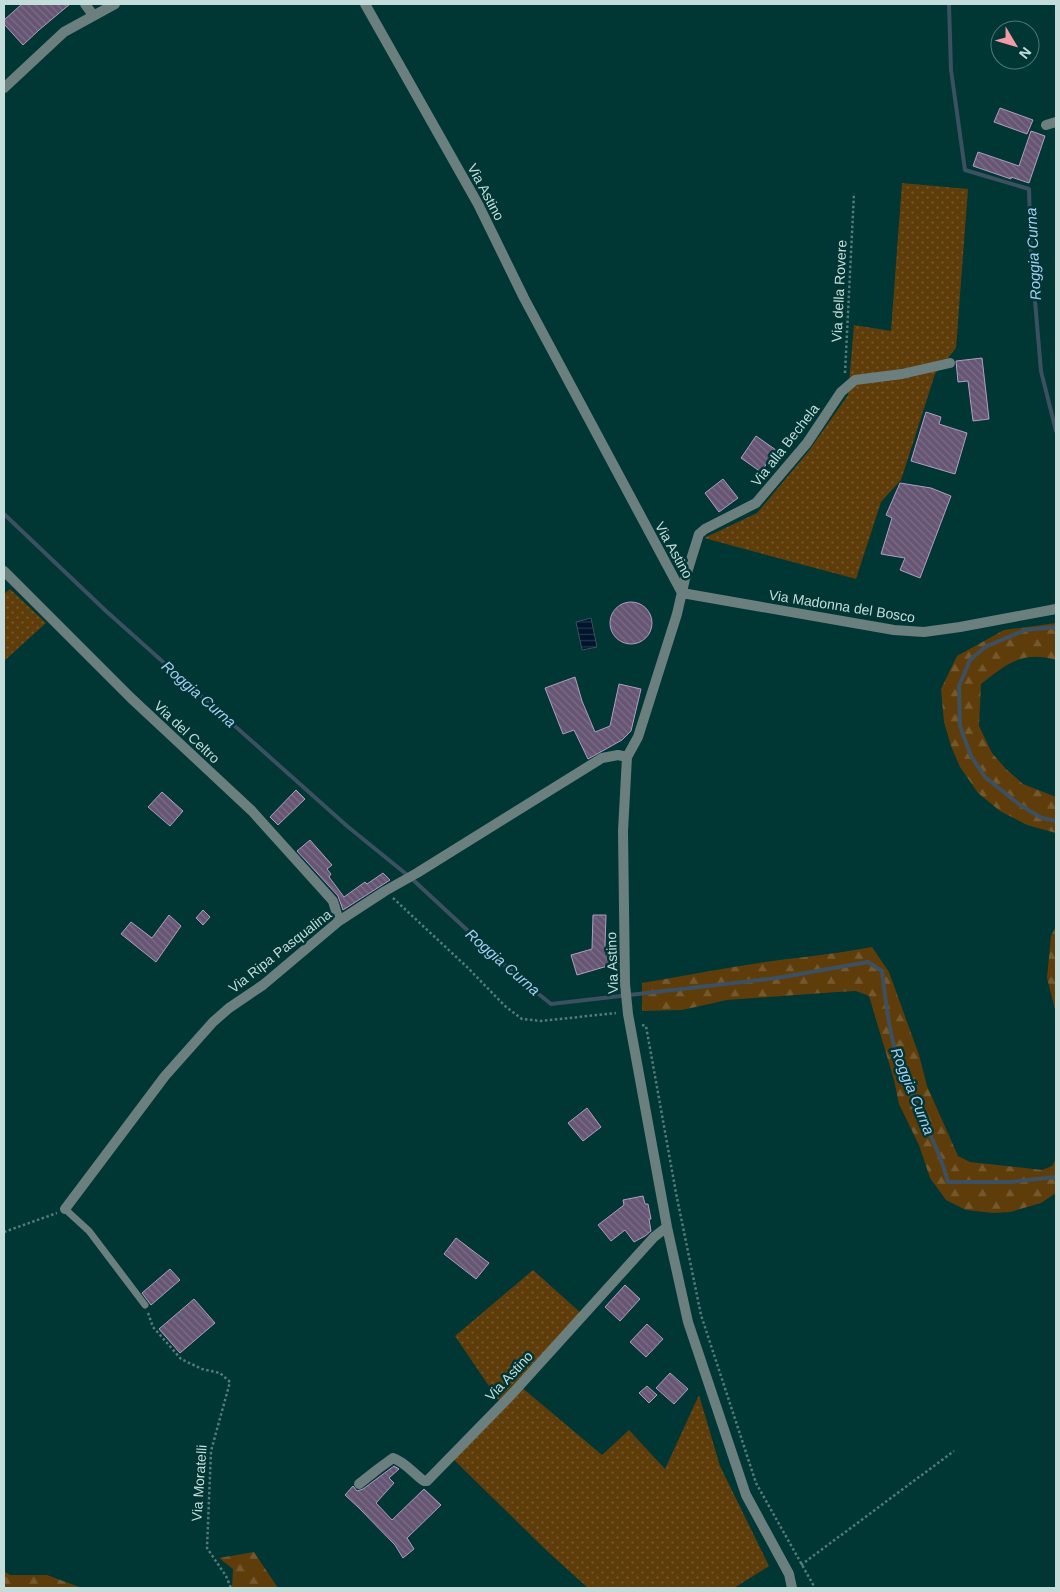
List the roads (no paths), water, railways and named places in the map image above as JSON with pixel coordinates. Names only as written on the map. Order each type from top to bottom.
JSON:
[{"type":"street","points":[[85,4],[93,15]]},
{"type":"street","points":[[4,88],[64,32],[116,4]]},
{"type":"street","name":"Via Astino","points":[[365,4],[478,204],[524,298],[682,593],[638,737],[627,757],[623,832],[625,984],[629,1019],[667,1227],[688,1322],[746,1494],[789,1574],[802,1588]]},
{"type":"street","points":[[1046,125],[1056,122]]},
{"type":"street","name":"Via alla Bechela","points":[[682,593],[684,579],[699,534],[705,528],[756,503],[808,443],[844,390],[855,380],[902,374],[950,363]]},
{"type":"street","name":"Via del Celtro","points":[[4,571],[131,698],[252,811],[333,901],[339,921]]},
{"type":"street","name":"Via Madonna del Bosco","points":[[682,593],[894,630],[924,632],[960,627],[1056,608]]},
{"type":"street","name":"Via Ripa Pasqualina","points":[[65,1209],[165,1076],[213,1022],[229,1008],[263,985],[339,921],[602,758],[618,755],[627,757]]},
{"type":"street","name":"Via Astino","points":[[359,1484],[378,1468],[394,1458],[400,1460],[412,1472],[424,1481],[427,1481],[512,1394],[654,1237],[667,1227]]},
{"type":"street","name":"Via Astino","points":[[789,1574],[792,1588]]},
{"type":"lane","points":[[65,1209],[89,1231],[146,1306]]},
{"type":"water","points":[[591,618],[597,647],[582,650],[576,622]]},
{"type":"waterway","name":"Roggia Curna","points":[[949,4],[951,70],[965,170],[1029,189],[1031,254],[1041,371],[1056,431]]},
{"type":"waterway","name":"Roggia Curna","points":[[4,514],[106,611],[347,826],[411,878],[520,979],[551,1004],[777,978],[868,962],[882,971],[888,1019],[896,1054],[938,1152],[948,1182],[1010,1182],[1056,1177]]},
{"type":"waterway","name":"Roggia Curna","points":[[1056,627],[1025,630],[985,647],[970,660],[959,686],[960,726],[971,756],[985,777],[1020,805],[1042,818],[1056,821]]}]
